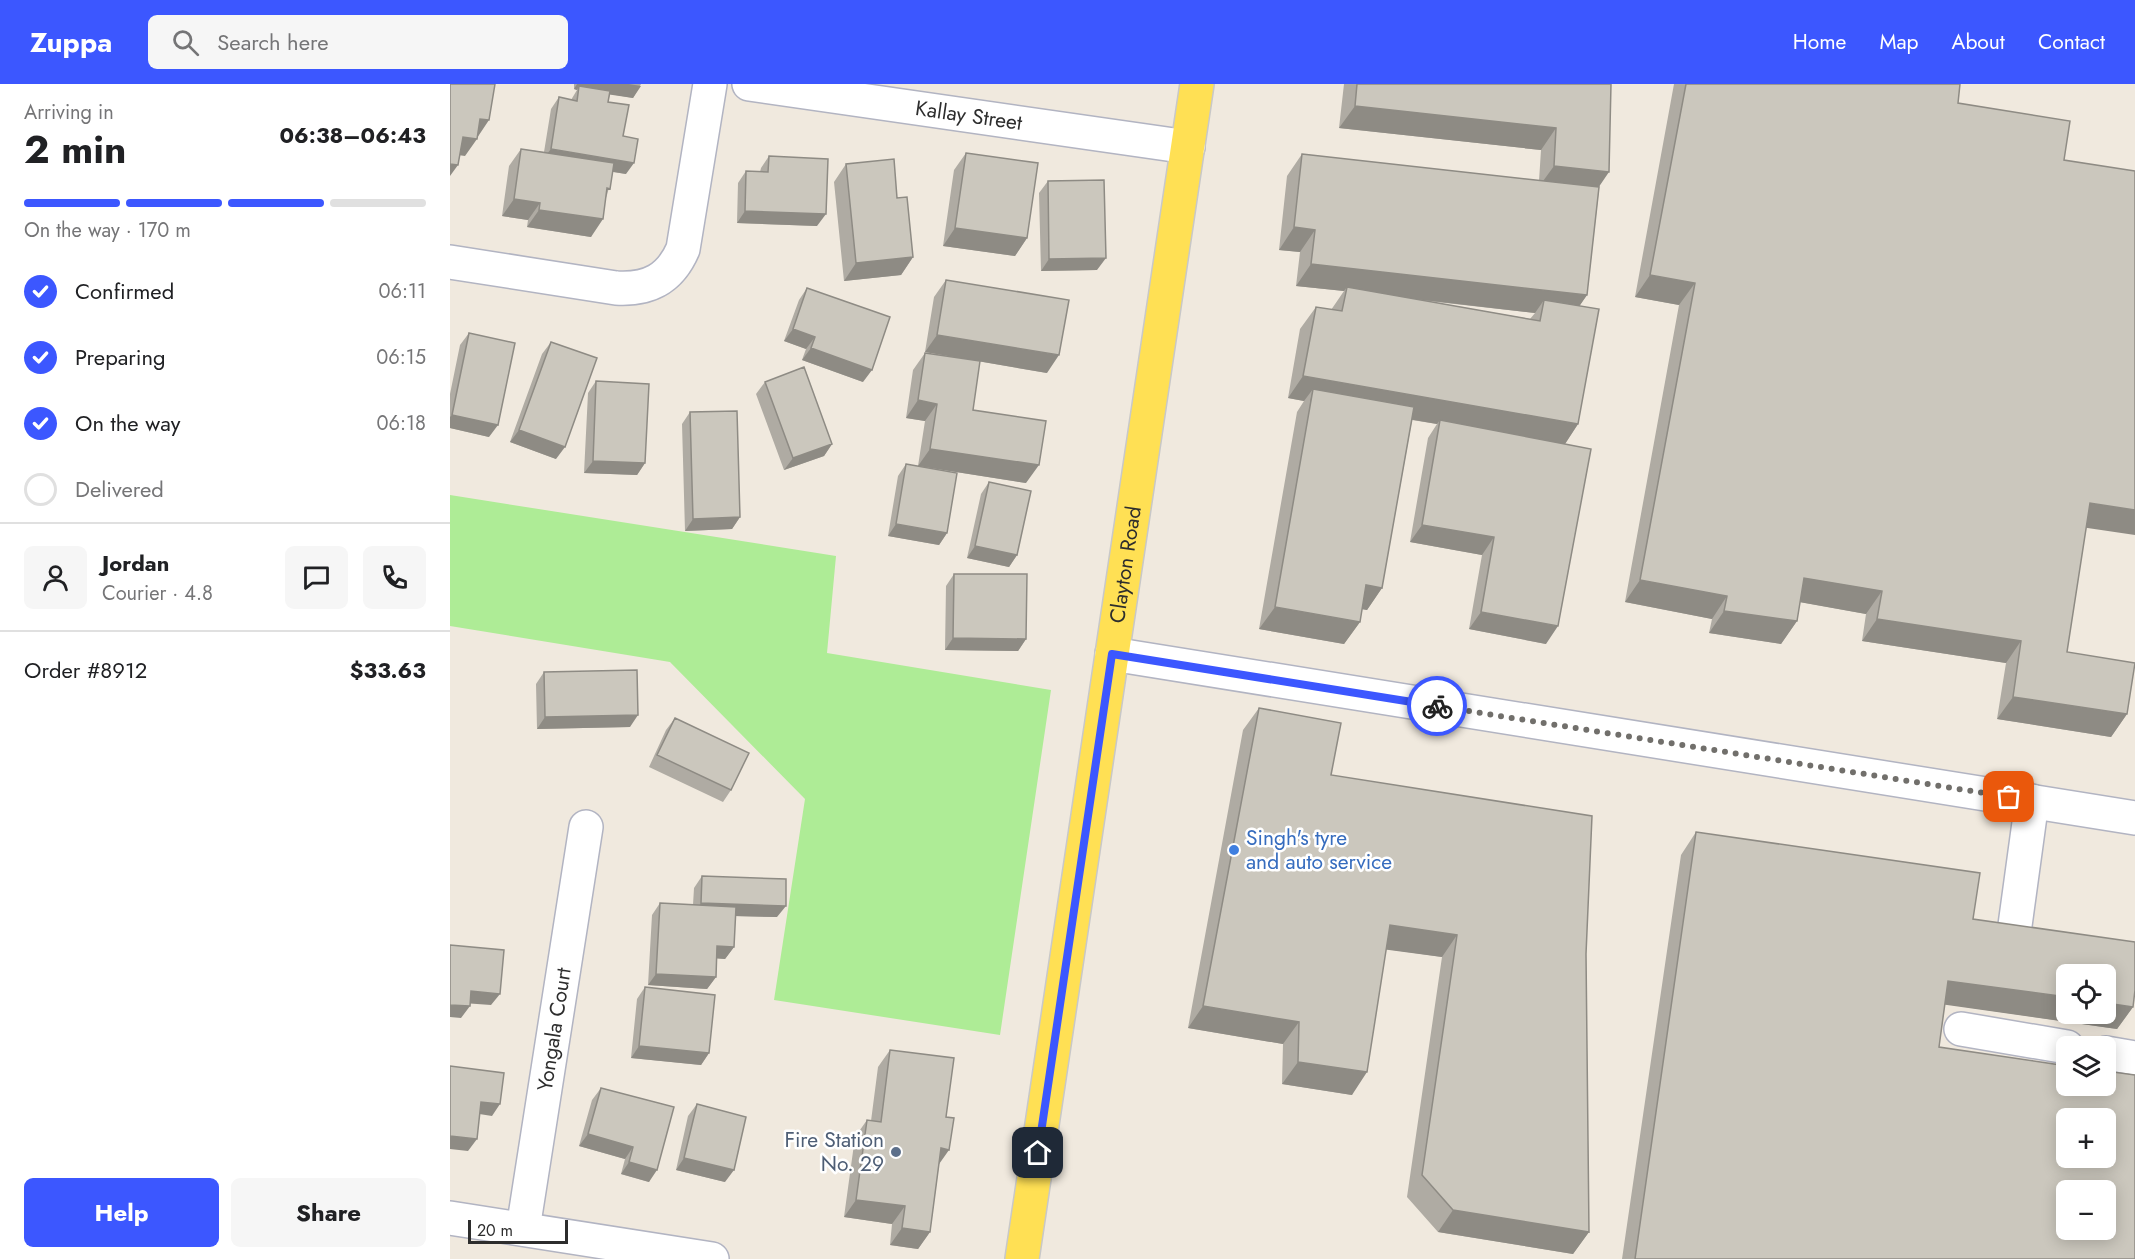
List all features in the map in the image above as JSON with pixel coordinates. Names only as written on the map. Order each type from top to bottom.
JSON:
[{"type":"main road","name":"Clayton Road","points":[[1022,1259],[1197,84]]},
{"type":"street","points":[[450,262],[616,288],[633,289],[661,280],[671,271],[683,249],[710,84]]},
{"type":"street","name":"Kallay Street","points":[[749,84],[1188,147]]},
{"type":"street","points":[[1112,654],[2135,818]]},
{"type":"street","points":[[2013,940],[2032,801]]},
{"type":"street","name":"Yongala Court","points":[[523,1229],[586,827]]},
{"type":"street","points":[[1961,1029],[2056,1045]]},
{"type":"street","points":[[2116,1055],[2135,1058]]},
{"type":"street","points":[[450,1218],[712,1259]]},
{"type":"green space","points":[[450,495],[836,556],[827,653],[1051,690],[1000,1035],[774,1000],[805,799],[670,662],[450,626]]},
{"type":"building","points":[[450,84],[495,84],[489,120],[480,119],[477,139],[463,137],[458,165],[450,164]]},
{"type":"building","points":[[1357,84],[1611,84],[1609,172],[1554,166],[1556,128],[1355,106]]},
{"type":"building","points":[[1686,84],[1960,84],[1958,103],[2070,121],[2064,160],[2135,171],[2135,510],[2090,503],[2067,652],[2135,663],[2127,714],[2013,697],[2021,641],[1877,619],[1882,591],[1804,578],[1797,621],[1724,611],[1727,596],[1640,580],[1695,283],[1650,275]]},
{"type":"building","points":[[579,86],[610,91],[608,102],[629,105],[623,136],[638,139],[634,163],[551,149],[559,97],[577,101]]},
{"type":"building","points":[[521,149],[614,163],[610,189],[607,188],[603,219],[539,210],[540,203],[514,199]]},
{"type":"building","points":[[966,153],[1038,163],[1027,238],[955,228]]},
{"type":"building","points":[[1302,154],[1599,187],[1587,295],[1311,264],[1315,230],[1294,227]]},
{"type":"building","points":[[769,156],[828,159],[826,214],[745,211],[746,171],[768,172]]},
{"type":"building","points":[[894,159],[897,198],[907,197],[913,257],[856,263],[846,164]]},
{"type":"building","points":[[1104,180],[1106,258],[1049,259],[1048,181]]},
{"type":"building","points":[[946,280],[1069,300],[1059,355],[937,335]]},
{"type":"building","points":[[1347,287],[1540,321],[1544,300],[1599,309],[1578,424],[1303,376],[1316,307],[1342,311]]},
{"type":"building","points":[[807,288],[890,317],[872,370],[811,348],[815,337],[793,329]]},
{"type":"building","points":[[469,333],[515,343],[498,425],[452,415]]},
{"type":"building","points":[[551,342],[597,358],[565,447],[519,430]]},
{"type":"building","points":[[925,353],[980,361],[973,410],[1046,421],[1039,465],[930,449],[937,404],[918,400]]},
{"type":"building","points":[[804,367],[832,444],[793,458],[765,382]]},
{"type":"building","points":[[596,381],[649,384],[645,463],[593,461]]},
{"type":"building","points":[[1313,389],[1414,407],[1382,588],[1366,585],[1360,622],[1275,607]]},
{"type":"building","points":[[737,411],[740,517],[693,519],[690,412]]},
{"type":"building","points":[[1440,420],[1591,449],[1558,626],[1481,612],[1494,537],[1422,525]]},
{"type":"building","points":[[906,464],[957,473],[947,533],[896,524]]},
{"type":"building","points":[[989,482],[1031,491],[1017,555],[975,546]]},
{"type":"building","points":[[954,574],[1027,574],[1026,639],[953,638]]},
{"type":"building","points":[[637,670],[638,715],[545,717],[544,672]]},
{"type":"building","points":[[1259,708],[1341,723],[1331,775],[1592,816],[1586,954],[1589,1232],[1453,1210],[1422,1175],[1457,935],[1390,925],[1367,1072],[1298,1062],[1299,1022],[1203,1006]]},
{"type":"building","points":[[675,718],[749,753],[731,790],[657,755]]},
{"type":"building","points":[[1696,832],[1980,873],[1973,919],[2135,942],[2133,1007],[2116,1004],[2116,964],[2056,964],[2056,996],[1948,981],[1939,1047],[2056,1064],[2056,1096],[2116,1096],[2116,1072],[2135,1075],[2135,1259],[1635,1259]]},
{"type":"building","points":[[702,876],[786,879],[786,906],[701,903]]},
{"type":"building","points":[[660,903],[736,907],[734,947],[717,946],[716,977],[656,974]]},
{"type":"building","points":[[450,945],[504,950],[500,994],[471,991],[470,1006],[450,1005]]},
{"type":"building","points":[[645,987],[715,995],[709,1053],[639,1046]]},
{"type":"building","name":"Fire Station No. 29","points":[[890,1050],[954,1058],[946,1117],[954,1118],[949,1150],[941,1148],[930,1232],[902,1228],[905,1206],[856,1200],[867,1120],[881,1122]]},
{"type":"building","points":[[450,1066],[504,1073],[500,1104],[481,1102],[477,1139],[450,1136]]},
{"type":"building","points":[[601,1088],[674,1107],[657,1170],[629,1162],[633,1147],[588,1134]]},
{"type":"building","points":[[697,1104],[746,1117],[734,1170],[684,1158]]},
{"type":"way so far","points":[[1437,706],[2009,797]]},
{"type":"place","name":"Singh's tyre and auto service","points":[[1234,850]]},
{"type":"place","name":"Fire Station No. 29","points":[[896,1152]]},
{"type":"route","points":[[1038,1153],[1112,654],[1437,706]]}]
